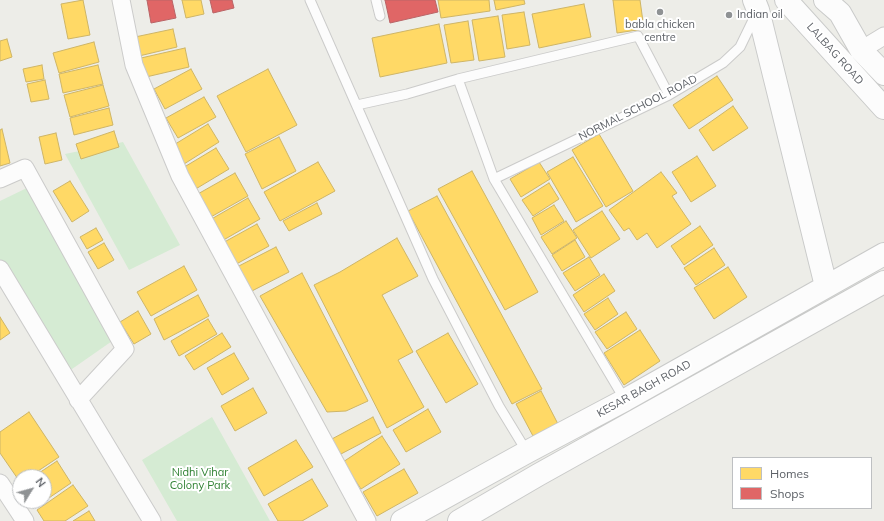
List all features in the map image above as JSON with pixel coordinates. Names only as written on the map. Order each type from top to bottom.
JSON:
[{"type":"main road","name":"LALBAG ROAD","points":[[786,0],[884,108]]},
{"type":"main road","points":[[826,0],[840,13],[862,50],[884,74]]},
{"type":"main road","points":[[757,3],[826,286]]},
{"type":"main road","name":"KESAR BAGH ROAD","points":[[402,521],[625,400],[884,254]]},
{"type":"main road","points":[[459,521],[538,475],[884,282]]},
{"type":"street","points":[[121,0],[134,65],[180,176],[367,521]]},
{"type":"street","points":[[862,50],[884,36]]},
{"type":"street","points":[[0,179],[25,168],[126,349],[78,400]]},
{"type":"street","points":[[0,269],[152,521]]},
{"type":"street","points":[[527,452],[538,475]]},
{"type":"street","points":[[0,483],[25,521]]},
{"type":"lane","points":[[310,0],[433,279],[499,406],[527,452]]},
{"type":"lane","points":[[376,0],[380,16]]},
{"type":"lane","name":"NORMAL SCHOOL ROAD","points":[[494,179],[669,95],[723,63],[740,47],[757,3]]},
{"type":"lane","points":[[357,104],[407,94],[458,79],[638,36],[669,95]]},
{"type":"lane","points":[[458,79],[494,179],[625,400]]},
{"type":"green space","points":[[123,142],[180,245],[129,270],[65,154]]},
{"type":"green space","points":[[31,186],[115,339],[62,376],[0,271],[0,201]]},
{"type":"green space","name":"Nidhi Vihar Colony Park","points":[[212,417],[270,521],[177,521],[142,460]]},
{"type":"building: Homes","points":[[83,0],[90,35],[68,39],[61,4]]},
{"type":"building: Homes","points":[[182,0],[201,0],[204,14],[186,18]]},
{"type":"building: Homes","points":[[438,0],[489,0],[490,11],[441,18]]},
{"type":"building: Homes","points":[[494,0],[524,0],[525,4],[496,10]]},
{"type":"building: Homes","points":[[613,0],[640,0],[644,29],[617,33]]},
{"type":"building: Homes","points":[[584,4],[591,37],[539,48],[532,14]]},
{"type":"building: Homes","points":[[524,12],[530,45],[507,49],[502,15]]},
{"type":"building: Homes","points":[[498,16],[505,57],[479,61],[472,20]]},
{"type":"building: Homes","points":[[468,21],[474,60],[451,63],[444,25]]},
{"type":"building: Homes","points":[[439,24],[447,63],[380,77],[372,38]]},
{"type":"building: Homes","points":[[173,29],[177,47],[139,56],[135,37]]},
{"type":"building: Homes","points":[[7,39],[12,57],[0,61],[0,41]]},
{"type":"building: Homes","points":[[94,42],[99,62],[59,73],[53,53]]},
{"type":"building: Homes","points":[[185,48],[189,67],[146,77],[141,58]]},
{"type":"building: Homes","points":[[42,65],[44,79],[26,82],[23,69]]},
{"type":"building: Homes","points":[[98,65],[103,84],[63,93],[59,74]]},
{"type":"building: Homes","points":[[191,69],[202,89],[165,109],[154,89]]},
{"type":"building: Homes","points":[[268,69],[297,125],[246,152],[217,96]]},
{"type":"building: Homes","points":[[717,76],[733,100],[689,129],[673,105]]},
{"type":"building: Homes","points":[[45,80],[49,99],[31,102],[27,84]]},
{"type":"building: Homes","points":[[103,85],[109,106],[70,117],[64,95]]},
{"type":"building: Homes","points":[[204,97],[216,117],[178,138],[166,118]]},
{"type":"building: Homes","points":[[733,106],[748,128],[713,151],[699,130]]},
{"type":"building: Homes","points":[[109,108],[113,125],[74,135],[70,118]]},
{"type":"building: Homes","points":[[208,124],[219,142],[184,164],[172,146]]},
{"type":"building: Homes","points":[[2,129],[10,163],[0,166],[0,130]]},
{"type":"building: Homes","points":[[114,131],[119,147],[81,159],[76,144]]},
{"type":"building: Homes","points":[[56,133],[62,160],[45,164],[39,137]]},
{"type":"building: Homes","points":[[599,134],[633,191],[606,207],[572,150]]},
{"type":"building: Homes","points":[[279,137],[296,171],[262,189],[245,154]]},
{"type":"building: Homes","points":[[216,148],[229,169],[194,190],[181,169]]},
{"type":"building: Homes","points":[[697,156],[716,186],[691,202],[672,172]]},
{"type":"building: Homes","points":[[573,157],[603,206],[576,222],[547,172]]},
{"type":"building: Homes","points":[[318,162],[335,191],[280,221],[264,192]]},
{"type":"building: Homes","points":[[539,162],[550,179],[521,197],[510,179]]},
{"type":"building: Homes","points":[[472,171],[538,292],[505,310],[438,189]]},
{"type":"building: Homes","points":[[661,172],[677,193],[672,196],[691,224],[657,248],[647,233],[637,240],[629,228],[624,231],[609,210]]},
{"type":"building: Homes","points":[[235,173],[248,196],[209,218],[196,195]]},
{"type":"building: Homes","points":[[70,181],[89,211],[72,222],[53,191]]},
{"type":"building: Homes","points":[[549,183],[559,199],[533,216],[522,200]]},
{"type":"building: Homes","points":[[437,196],[542,389],[512,404],[408,211]]},
{"type":"building: Homes","points":[[248,198],[260,219],[220,242],[208,221]]},
{"type":"building: Homes","points":[[317,203],[322,214],[289,231],[283,221]]},
{"type":"building: Homes","points":[[554,205],[564,221],[541,235],[532,218]]},
{"type":"building: Homes","points":[[602,211],[620,239],[591,258],[573,230]]},
{"type":"building: Homes","points":[[566,221],[577,238],[552,254],[541,237]]},
{"type":"building: Homes","points":[[257,224],[269,246],[231,267],[219,245]]},
{"type":"building: Homes","points":[[700,226],[713,245],[684,265],[671,246]]},
{"type":"building: Homes","points":[[96,228],[103,240],[87,249],[80,237]]},
{"type":"building: Homes","points":[[397,238],[418,276],[382,295],[413,352],[398,360],[424,407],[387,428],[314,285],[340,272]]},
{"type":"building: Homes","points":[[575,240],[585,257],[562,271],[552,255]]},
{"type":"building: Homes","points":[[104,243],[114,260],[98,269],[88,252]]},
{"type":"building: Homes","points":[[276,247],[289,272],[246,294],[233,269]]},
{"type":"building: Homes","points":[[714,248],[725,265],[696,285],[684,268]]},
{"type":"building: Homes","points":[[589,257],[600,275],[575,291],[563,273]]},
{"type":"building: Homes","points":[[184,266],[197,290],[151,316],[137,292]]},
{"type":"building: Homes","points":[[728,267],[747,297],[714,319],[694,288]]},
{"type":"building: Homes","points":[[302,273],[368,401],[346,411],[327,412],[260,296]]},
{"type":"building: Homes","points":[[604,274],[615,291],[584,312],[573,295]]},
{"type":"building: Homes","points":[[198,295],[209,316],[164,340],[154,319]]},
{"type":"building: Homes","points":[[608,298],[618,314],[595,330],[584,314]]},
{"type":"building: Homes","points":[[138,311],[151,334],[134,344],[120,322]]},
{"type":"building: Homes","points":[[626,312],[637,329],[607,349],[595,332]]},
{"type":"building: Homes","points":[[0,317],[10,333],[0,340]]},
{"type":"building: Homes","points":[[208,319],[217,334],[179,356],[171,341]]},
{"type":"building: Homes","points":[[640,330],[660,361],[624,385],[604,353]]},
{"type":"building: Homes","points":[[222,333],[231,347],[194,370],[185,356]]},
{"type":"building: Homes","points":[[448,333],[478,384],[446,403],[416,351]]},
{"type":"building: Homes","points":[[234,353],[249,379],[222,395],[207,368]]},
{"type":"building: Homes","points":[[253,388],[267,413],[235,431],[221,406]]},
{"type":"building: Homes","points":[[541,391],[558,424],[533,436],[516,404]]},
{"type":"building: Homes","points":[[428,409],[441,432],[406,452],[393,430]]},
{"type":"building: Homes","points":[[29,412],[59,457],[41,469],[12,469],[12,470],[0,453],[0,432]]},
{"type":"building: Homes","points":[[373,417],[381,433],[339,455],[330,440]]},
{"type":"building: Homes","points":[[382,436],[400,464],[361,489],[343,462]]},
{"type":"building: Homes","points":[[296,440],[313,467],[264,496],[248,468]]},
{"type":"building: Homes","points":[[57,461],[71,483],[52,496],[52,469],[45,469]]},
{"type":"building: Homes","points":[[404,469],[418,493],[377,516],[363,492]]},
{"type":"building: Homes","points":[[312,479],[328,506],[302,521],[278,521],[268,504]]},
{"type":"building: Homes","points":[[73,485],[88,506],[65,521],[44,521],[37,510],[52,509],[52,500]]},
{"type":"building: Homes","points":[[89,511],[95,521],[73,521]]},
{"type":"building: Shops","points":[[147,0],[172,0],[176,18],[151,23]]},
{"type":"building: Shops","points":[[210,0],[232,0],[234,8],[213,13]]},
{"type":"building: Shops","points":[[385,0],[435,0],[438,12],[390,23]]},
{"type":"place","name":"babla chicken centre","points":[[660,12]]},
{"type":"place","name":"Indian oil","points":[[729,15]]}]
